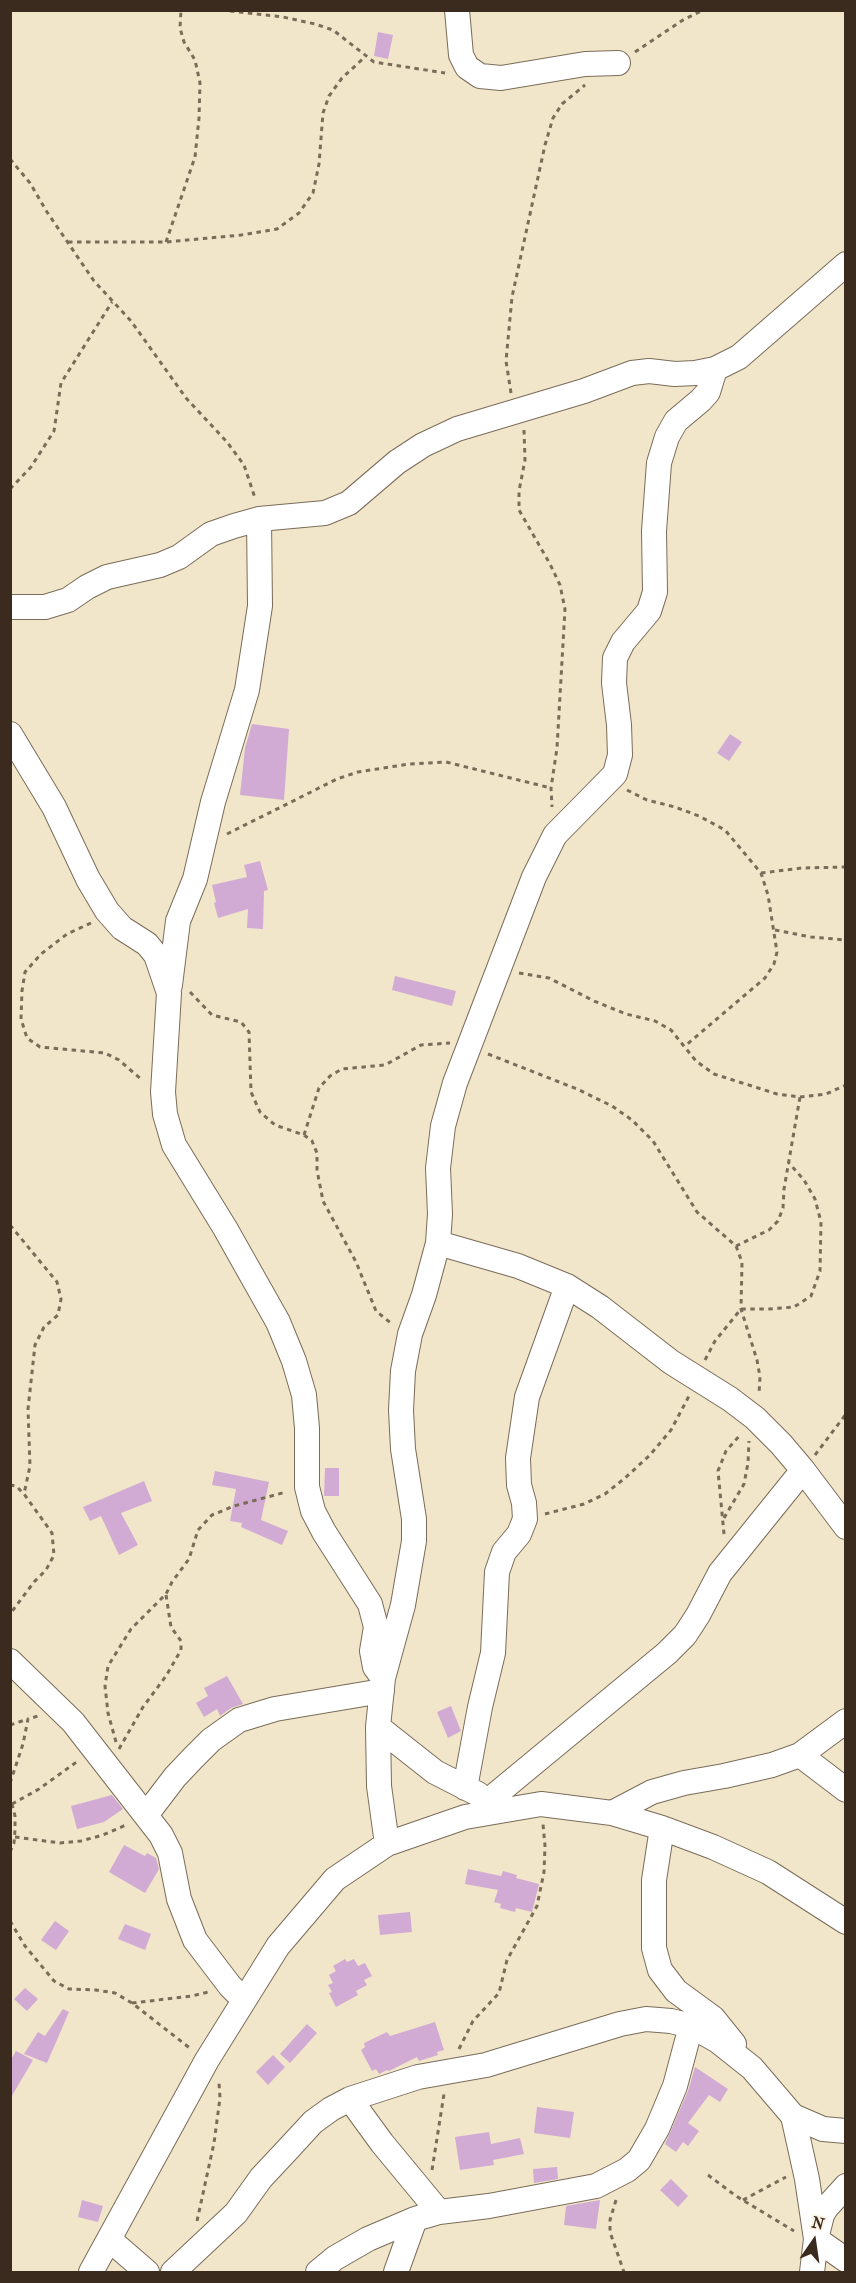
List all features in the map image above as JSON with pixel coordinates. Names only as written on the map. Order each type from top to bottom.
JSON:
[{"type":"street","points":[[457,10],[462,55],[467,67],[480,75],[501,78],[585,64],[618,63]]},
{"type":"street","points":[[10,608],[45,607],[68,600],[87,586],[107,578],[160,565],[179,556],[211,534],[260,519],[325,513],[350,503],[398,462],[423,445],[457,429],[584,391],[632,373],[650,370],[675,374],[715,369],[739,357],[846,264]]},
{"type":"street","points":[[387,1844],[379,1786],[378,1727],[383,1684],[403,1605],[414,1541],[414,1519],[403,1449],[401,1410],[404,1371],[410,1334],[424,1295],[438,1243],[440,1214],[438,1168],[443,1126],[455,1083],[534,877],[555,835],[615,774],[620,755],[614,684],[615,658],[623,642],[649,611],[655,592],[654,531],[659,463],[671,429],[676,421],[708,392],[715,369]]},
{"type":"street","points":[[260,519],[261,576],[256,639],[247,690],[213,802],[195,879],[178,921],[169,987],[163,1092],[165,1114],[174,1144],[225,1228],[278,1323],[294,1361],[304,1395],[307,1428],[307,1487],[313,1511],[370,1604],[376,1627],[372,1651],[375,1667],[383,1684]]},
{"type":"street","points":[[10,734],[54,807],[88,879],[113,920],[147,944],[156,955],[169,987]]},
{"type":"street","points":[[438,1243],[518,1266],[567,1286],[600,1307],[697,1378],[730,1399],[752,1422],[781,1444],[846,1527]]},
{"type":"street","points":[[465,1788],[493,1653],[497,1572],[504,1552],[519,1534],[525,1519],[519,1485],[518,1458],[521,1429],[536,1370],[567,1286]]},
{"type":"street","points":[[500,1805],[685,1635],[698,1616],[720,1573],[803,1470]]},
{"type":"street","points":[[10,1661],[73,1722],[161,1835],[170,1853],[179,1899],[195,1940],[237,1993]]},
{"type":"street","points":[[146,1815],[175,1777],[193,1758],[211,1740],[239,1720],[275,1709],[383,1684]]},
{"type":"street","points":[[612,1813],[652,1792],[772,1765],[800,1755],[846,1721]]},
{"type":"street","points":[[378,1727],[435,1772],[500,1805]]},
{"type":"street","points":[[800,1755],[846,1790]]},
{"type":"street","points":[[91,2272],[207,2060],[237,1993],[335,1880],[387,1844],[500,1805],[541,1804],[612,1813],[713,1847],[768,1872],[846,1922]]},
{"type":"street","points":[[662,1828],[654,1880],[653,1928],[654,1948],[660,1970],[676,1990],[713,2018],[793,2115],[823,2129],[846,2131]]},
{"type":"street","points":[[173,2272],[236,2212],[261,2178],[313,2122],[331,2109],[350,2100],[418,2077],[486,2065],[620,2024],[646,2019],[671,2021],[691,2026],[718,2041],[752,2068]]},
{"type":"street","points":[[318,2272],[335,2258],[368,2239],[415,2219],[431,2203],[489,2206],[596,2186],[627,2170],[639,2160],[657,2129],[675,2086],[691,2026]]},
{"type":"street","points":[[350,2100],[431,2203]]},
{"type":"street","points":[[793,2115],[817,2235],[846,2260]]},
{"type":"street","points":[[812,2272],[817,2235],[826,2208],[846,2186]]},
{"type":"street","points":[[396,2272],[415,2219]]},
{"type":"street","points":[[817,2235],[846,2238]]},
{"type":"street","points":[[110,2240],[147,2272]]},
{"type":"path","points":[[166,242],[195,157],[199,118],[200,83],[195,60],[184,42],[180,28],[181,10]]},
{"type":"path","points":[[221,10],[283,16],[315,24],[333,30],[374,62],[447,73]]},
{"type":"path","points":[[618,63],[683,20],[703,10]]},
{"type":"path","points":[[68,242],[166,242],[241,235],[276,229],[299,213],[313,193],[319,164],[323,113],[328,96],[342,78],[366,56]]},
{"type":"path","points":[[555,835],[551,788],[557,748],[565,609],[560,585],[519,510],[518,500],[526,444],[506,361],[507,336],[512,297],[553,118],[562,104],[592,81]]},
{"type":"path","points":[[10,159],[30,183],[94,281],[130,321],[186,398],[227,442],[244,465],[253,489],[260,519]]},
{"type":"path","points":[[10,489],[31,467],[54,431],[61,383],[113,302]]},
{"type":"path","points":[[204,844],[242,828],[337,779],[358,772],[409,764],[446,762],[551,788]]},
{"type":"path","points":[[615,774],[619,783],[629,792],[699,816],[724,830],[761,873],[768,895],[777,952],[774,964],[765,978],[686,1046]]},
{"type":"path","points":[[761,873],[802,868],[846,867]]},
{"type":"path","points":[[113,920],[90,923],[67,934],[40,954],[25,972],[21,1018],[27,1038],[40,1047],[105,1053],[119,1059],[141,1080],[163,1092]]},
{"type":"path","points":[[775,930],[811,937],[846,940]]},
{"type":"path","points":[[497,975],[512,972],[549,978],[626,1014],[656,1021],[671,1030],[696,1061],[714,1074],[777,1094],[800,1097],[825,1095],[846,1085]]},
{"type":"path","points":[[169,987],[195,995],[213,1015],[241,1022],[249,1032],[251,1092],[260,1112],[275,1125],[304,1135],[312,1141],[317,1153],[323,1201],[356,1263],[376,1311],[392,1324],[410,1334]]},
{"type":"path","points":[[304,1135],[319,1088],[330,1076],[342,1069],[385,1065],[421,1045],[445,1042],[469,1047],[577,1089],[625,1115],[653,1141],[697,1212],[736,1246],[742,1262],[741,1309],[760,1377],[744,1484],[723,1520]]},
{"type":"path","points":[[736,1246],[769,1230],[778,1221],[783,1208],[800,1097]]},
{"type":"path","points":[[525,1519],[584,1504],[605,1494],[650,1455],[684,1408],[715,1341],[741,1309],[794,1307],[810,1296],[820,1271],[821,1222],[815,1199],[804,1180],[789,1163]]},
{"type":"path","points":[[10,1225],[57,1282],[61,1299],[58,1315],[44,1327],[35,1345],[28,1409],[30,1466],[24,1494]]},
{"type":"path","points":[[803,1470],[846,1414]]},
{"type":"path","points":[[724,1542],[718,1471],[726,1451],[752,1422]]},
{"type":"path","points":[[10,1485],[16,1486],[24,1494],[52,1533],[54,1555],[46,1570],[10,1614]]},
{"type":"path","points":[[166,1594],[171,1627],[181,1641],[181,1650],[118,1750],[108,1713],[105,1686],[108,1666],[131,1629],[166,1594],[189,1559],[198,1530],[212,1515],[234,1506],[307,1487]]},
{"type":"path","points":[[10,1725],[59,1707]]},
{"type":"path","points":[[10,1783],[24,1744],[28,1719]]},
{"type":"path","points":[[10,1852],[15,1837],[15,1816],[11,1803],[39,1789],[95,1752]]},
{"type":"path","points":[[431,2203],[443,2073],[473,2021],[499,1993],[507,1960],[537,1906],[544,1872],[545,1846],[541,1804]]},
{"type":"path","points":[[15,1837],[60,1843],[81,1841],[113,1831],[146,1815]]},
{"type":"path","points":[[10,1921],[25,1946],[54,1981],[69,1989],[115,1993],[132,2002],[154,2022],[207,2060],[217,2074],[220,2098],[214,2143],[196,2223]]},
{"type":"path","points":[[132,2002],[237,1993]]},
{"type":"path","points":[[743,2200],[804,2168]]},
{"type":"path","points":[[624,2272],[610,2232],[613,2207],[627,2170]]},
{"type":"path","points":[[708,2175],[786,2227],[817,2235]]},
{"type":"building","points":[[378,32],[393,35],[388,59],[374,56]]},
{"type":"building","points":[[252,724],[289,729],[284,800],[240,795],[245,748]]},
{"type":"building","points":[[730,734],[742,742],[729,761],[717,753]]},
{"type":"building","points":[[260,861],[268,890],[264,891],[263,929],[247,928],[248,909],[218,918],[212,885],[247,877],[244,865]]},
{"type":"building","points":[[395,976],[456,991],[452,1006],[392,990]]},
{"type":"building","points":[[325,1468],[339,1468],[339,1496],[324,1496]]},
{"type":"building","points":[[215,1471],[269,1482],[261,1520],[288,1531],[282,1545],[241,1527],[242,1523],[230,1521],[236,1489],[212,1485]]},
{"type":"building","points":[[144,1481],[152,1501],[121,1513],[138,1545],[119,1555],[101,1516],[90,1521],[83,1507]]},
{"type":"building","points":[[227,1676],[243,1704],[231,1708],[220,1716],[217,1709],[204,1717],[196,1703],[208,1696],[204,1688]]},
{"type":"building","points":[[451,1706],[461,1731],[448,1738],[437,1712]]},
{"type":"building","points":[[112,1795],[123,1809],[104,1822],[77,1829],[71,1806]]},
{"type":"building","points":[[124,1845],[145,1856],[147,1853],[156,1858],[159,1869],[145,1893],[109,1872]]},
{"type":"building","points":[[468,1869],[501,1876],[503,1871],[517,1875],[516,1878],[539,1884],[532,1912],[516,1908],[515,1912],[500,1908],[501,1904],[494,1902],[498,1890],[465,1884]]},
{"type":"building","points":[[410,1912],[412,1932],[380,1935],[378,1915]]},
{"type":"building","points":[[55,1921],[69,1931],[56,1950],[41,1940]]},
{"type":"building","points":[[125,1924],[151,1934],[145,1950],[118,1939]]},
{"type":"building","points":[[345,1959],[347,1962],[354,1959],[358,1966],[365,1963],[372,1976],[364,1980],[367,1985],[356,1991],[358,1995],[336,2007],[329,1993],[332,1992],[328,1985],[333,1983],[329,1975],[336,1971],[333,1966]]},
{"type":"building","points":[[25,1988],[38,1999],[27,2011],[14,1999]]},
{"type":"building","points":[[63,2009],[69,2012],[47,2063],[24,2054],[38,2032],[45,2036]]},
{"type":"building","points":[[435,2022],[444,2050],[437,2052],[438,2055],[419,2061],[417,2057],[379,2074],[376,2069],[372,2071],[361,2050],[365,2047],[364,2043],[387,2032],[390,2036]]},
{"type":"building","points":[[307,2024],[317,2033],[290,2063],[280,2054]]},
{"type":"building","points":[[16,2051],[33,2060],[10,2099],[10,2061]]},
{"type":"building","points":[[273,2055],[285,2067],[268,2085],[256,2072]]},
{"type":"building","points":[[695,2067],[728,2089],[720,2102],[709,2095],[688,2123],[699,2131],[688,2146],[683,2142],[676,2152],[665,2144],[688,2091]]},
{"type":"building","points":[[537,2107],[574,2112],[570,2138],[534,2133]]},
{"type":"building","points":[[489,2132],[491,2144],[520,2138],[524,2154],[493,2160],[494,2165],[460,2170],[455,2137]]},
{"type":"building","points":[[557,2167],[558,2179],[534,2183],[533,2169]]},
{"type":"building","points":[[671,2179],[688,2196],[678,2207],[660,2190]]},
{"type":"building","points":[[82,2200],[103,2206],[98,2222],[78,2217]]},
{"type":"building","points":[[600,2200],[596,2229],[564,2225],[566,2206]]}]
